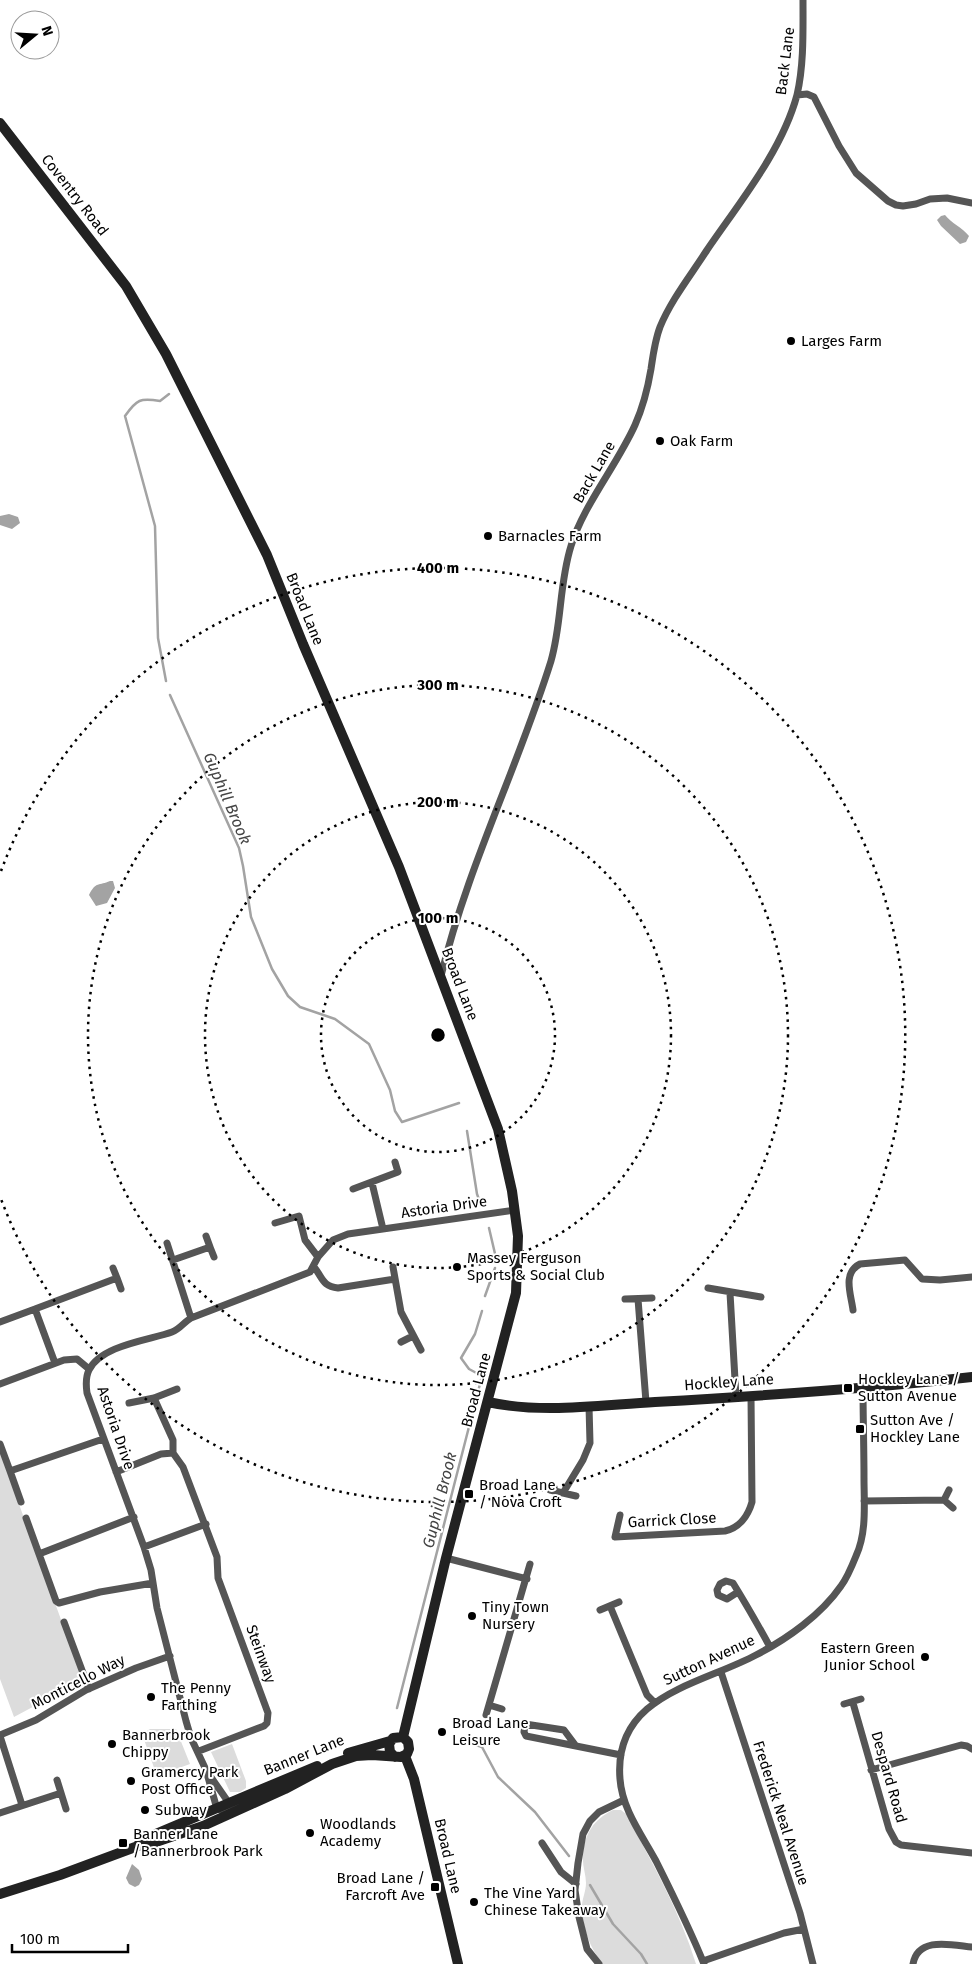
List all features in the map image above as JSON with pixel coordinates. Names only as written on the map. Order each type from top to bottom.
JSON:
[{"type":"street","name":"Back Lane","points":[[441,976],[453,928],[511,774],[551,659],[560,620],[562,582],[573,538],[636,424],[648,382],[656,338],[665,318],[692,273],[775,148],[797,95],[803,36],[803,0]]},
{"type":"street","points":[[797,95],[808,94],[814,96],[839,146],[856,173],[888,201],[903,206],[930,199],[947,198],[972,203]]},
{"type":"street","name":"Coventry Road","points":[[0,123],[126,286]]},
{"type":"street","name":"Broad Lane","points":[[126,286],[166,354],[267,554],[303,644],[399,867],[498,1129],[515,1210],[518,1255],[516,1293],[446,1558],[403,1737]]},
{"type":"street","points":[[352,1189],[398,1172],[395,1162]]},
{"type":"street","points":[[372,1183],[383,1229]]},
{"type":"street","name":"Astoria Drive","points":[[217,1808],[206,1770],[199,1751],[191,1738],[186,1721],[157,1608],[144,1547],[86,1393],[89,1369],[102,1356],[123,1346],[173,1332],[182,1327],[191,1318],[310,1272],[318,1257],[333,1240],[348,1234],[515,1210]]},
{"type":"street","points":[[275,1223],[308,1212]]},
{"type":"street","points":[[299,1216],[305,1240],[318,1257]]},
{"type":"street","points":[[206,1236],[214,1257]]},
{"type":"street","points":[[167,1243],[191,1318]]},
{"type":"street","points":[[173,1260],[210,1246]]},
{"type":"street","points":[[853,1310],[849,1280],[850,1272],[860,1264],[905,1260],[922,1279],[940,1280],[972,1277]]},
{"type":"street","points":[[314,1267],[329,1287],[338,1288],[395,1279]]},
{"type":"street","points":[[393,1267],[402,1312],[421,1350]]},
{"type":"street","points":[[113,1268],[121,1288]]},
{"type":"street","points":[[0,1322],[116,1278]]},
{"type":"street","points":[[708,1288],[761,1297]]},
{"type":"street","points":[[730,1293],[736,1397]]},
{"type":"street","points":[[638,1298],[646,1402]]},
{"type":"street","points":[[625,1299],[652,1298]]},
{"type":"street","points":[[35,1309],[55,1363]]},
{"type":"street","points":[[401,1342],[413,1336]]},
{"type":"street","points":[[0,1384],[55,1363],[77,1358],[89,1369]]},
{"type":"street","name":"Hockley Lane","points":[[488,1402],[542,1407],[589,1406],[751,1396],[972,1377]]},
{"type":"street","name":"Sutton Avenue","points":[[703,1962],[675,1898],[624,1800],[620,1778],[621,1755],[629,1730],[644,1710],[654,1702],[678,1689],[721,1672],[770,1647],[811,1617],[841,1586],[857,1554],[865,1525],[863,1387]]},
{"type":"street","points":[[129,1403],[154,1398],[177,1390]]},
{"type":"street","name":"Garrick Close","points":[[620,1515],[615,1537],[725,1531],[735,1528],[747,1516],[752,1502],[751,1396]]},
{"type":"street","points":[[116,1472],[161,1454],[173,1453],[174,1440],[154,1398]]},
{"type":"street","points":[[563,1493],[583,1460],[590,1443],[589,1406]]},
{"type":"street","points":[[10,1471],[103,1439]]},
{"type":"street","points":[[0,1444],[21,1502]]},
{"type":"street","name":"Steinway","points":[[173,1453],[183,1468],[206,1524],[217,1556],[218,1578],[268,1713],[264,1726],[199,1751]]},
{"type":"street","points":[[550,1490],[576,1496]]},
{"type":"street","points":[[944,1500],[949,1490]]},
{"type":"street","points":[[864,1501],[944,1500],[953,1508]]},
{"type":"street","points":[[39,1554],[134,1517]]},
{"type":"street","points":[[26,1518],[56,1601],[59,1603],[100,1592],[153,1583]]},
{"type":"street","points":[[144,1547],[206,1524]]},
{"type":"street","points":[[446,1558],[527,1579]]},
{"type":"street","points":[[486,1715],[530,1564]]},
{"type":"street","points":[[738,1592],[770,1647]]},
{"type":"street","points":[[600,1610],[619,1602]]},
{"type":"street","points":[[610,1606],[647,1695],[654,1702]]},
{"type":"street","points":[[64,1622],[89,1689]]},
{"type":"street","name":"Monticello Way","points":[[0,1735],[36,1720],[89,1689],[136,1668],[170,1656]]},
{"type":"street","name":"Frederick Neal Avenue","points":[[721,1672],[804,1929],[813,1964]]},
{"type":"street","points":[[844,1704],[861,1699]]},
{"type":"street","name":"Despard Road","points":[[853,1702],[889,1829],[896,1842],[902,1845],[972,1853]]},
{"type":"street","points":[[489,1705],[502,1709]]},
{"type":"street","points":[[576,1746],[564,1730],[525,1724],[524,1732],[526,1736],[576,1746],[621,1755]]},
{"type":"street","points":[[0,1735],[22,1805]]},
{"type":"street","points":[[396,1737],[403,1737],[410,1746],[409,1750],[400,1756],[388,1748],[390,1741],[396,1737]]},
{"type":"street","name":"Banner Lane","points":[[0,1894],[60,1875],[138,1846],[192,1830],[232,1807],[358,1749],[390,1741]]},
{"type":"street","points":[[872,1770],[961,1745],[972,1749]]},
{"type":"street","name":"Banner Lane","points":[[138,1846],[146,1838],[217,1808],[232,1807],[263,1798],[332,1764],[356,1756],[400,1756]]},
{"type":"street","name":"Broad Lane","points":[[400,1756],[414,1779],[458,1964]]},
{"type":"street","name":"Astoria Drive","points":[[206,1770],[232,1807]]},
{"type":"street","points":[[57,1780],[66,1809]]},
{"type":"street","points":[[0,1813],[61,1793]]},
{"type":"street","points":[[598,1964],[587,1949],[579,1917],[576,1884],[578,1863],[583,1834],[590,1821],[599,1812],[624,1800]]},
{"type":"street","points":[[542,1844],[561,1872],[576,1884]]},
{"type":"street","points":[[703,1962],[784,1933],[804,1929]]},
{"type":"street","points":[[913,1964],[916,1954],[932,1944],[972,1947]]},
{"type":"shaded area","points":[[945,215],[969,236],[966,242],[960,244],[941,226],[937,220]]},
{"type":"shaded area","points":[[9,514],[18,517],[20,523],[12,529],[0,525],[0,516]]},
{"type":"shaded area","points":[[113,881],[115,888],[107,903],[96,906],[89,895],[91,891],[96,886]]},
{"type":"shaded area","points":[[0,1452],[83,1680],[14,1717],[0,1679]]},
{"type":"shaded area","points":[[150,1729],[176,1729],[190,1764],[157,1776],[142,1734]]},
{"type":"shaded area","points":[[232,1744],[246,1781],[246,1788],[240,1792],[230,1792],[211,1752]]},
{"type":"shaded area","points":[[613,1810],[621,1810],[626,1814],[636,1832],[674,1906],[696,1964],[603,1964],[594,1952],[585,1930],[582,1914],[586,1883],[583,1863],[584,1848],[591,1828],[600,1818]]},
{"type":"shaded area","points":[[132,1864],[139,1870],[142,1879],[139,1885],[135,1887],[129,1884],[126,1878]]},
{"type":"waterway","points":[[166,681],[158,638],[155,526],[125,416],[136,403],[143,400],[160,401],[169,394]]},
{"type":"waterway","name":"Guphill Brook","points":[[170,695],[239,848],[251,917],[272,969],[288,996],[300,1007],[335,1019],[369,1044],[390,1090],[395,1111],[402,1122],[459,1103]]},
{"type":"waterway","name":"Guphill Brook","points":[[467,1131],[477,1194],[481,1205]]},
{"type":"waterway","points":[[489,1228],[496,1258]]},
{"type":"waterway","points":[[485,1296],[495,1268]]},
{"type":"waterway","name":"Guphill Brook","points":[[397,1708],[482,1376],[469,1369],[461,1358],[475,1334],[482,1311]]},
{"type":"waterway","name":"Guphill Brook","points":[[467,1742],[482,1747],[498,1777],[535,1812],[569,1856]]},
{"type":"waterway","name":"Guphill Brook","points":[[590,1885],[613,1924],[641,1954],[647,1964]]},
{"type":"place","name":"Larges Farm","points":[[791,341]]},
{"type":"place","name":"Oak Farm","points":[[660,441]]},
{"type":"place","name":"Barnacles Farm","points":[[488,536]]},
{"type":"place","name":"Massey Ferguson Sports & Social Club","points":[[457,1267]]},
{"type":"place","name":"Hockley Lane / Sutton Avenue","points":[[848,1388]]},
{"type":"place","name":"Sutton Ave / Hockley Lane","points":[[860,1429]]},
{"type":"place","name":"Broad Lane / Nova Croft","points":[[469,1494]]},
{"type":"place","name":"Tiny Town Nursery","points":[[472,1616]]},
{"type":"place","name":"Eastern Green Junior School","points":[[925,1657]]},
{"type":"place","name":"The Penny Farthing","points":[[151,1697]]},
{"type":"place","name":"Broad Lane Leisure","points":[[442,1732]]},
{"type":"place","name":"Bannerbrook Chippy","points":[[112,1744]]},
{"type":"place","name":"Gramercy Park Post Office","points":[[131,1781]]},
{"type":"place","name":"Subway","points":[[145,1810]]},
{"type":"place","name":"Woodlands Academy","points":[[310,1833]]},
{"type":"place","name":"Banner Lane /Bannerbrook Park","points":[[123,1843]]},
{"type":"place","name":"Broad Lane / Farcroft Ave","points":[[435,1887]]},
{"type":"place","name":"The Vine Yard Chinese Takeaway","points":[[474,1902]]}]
